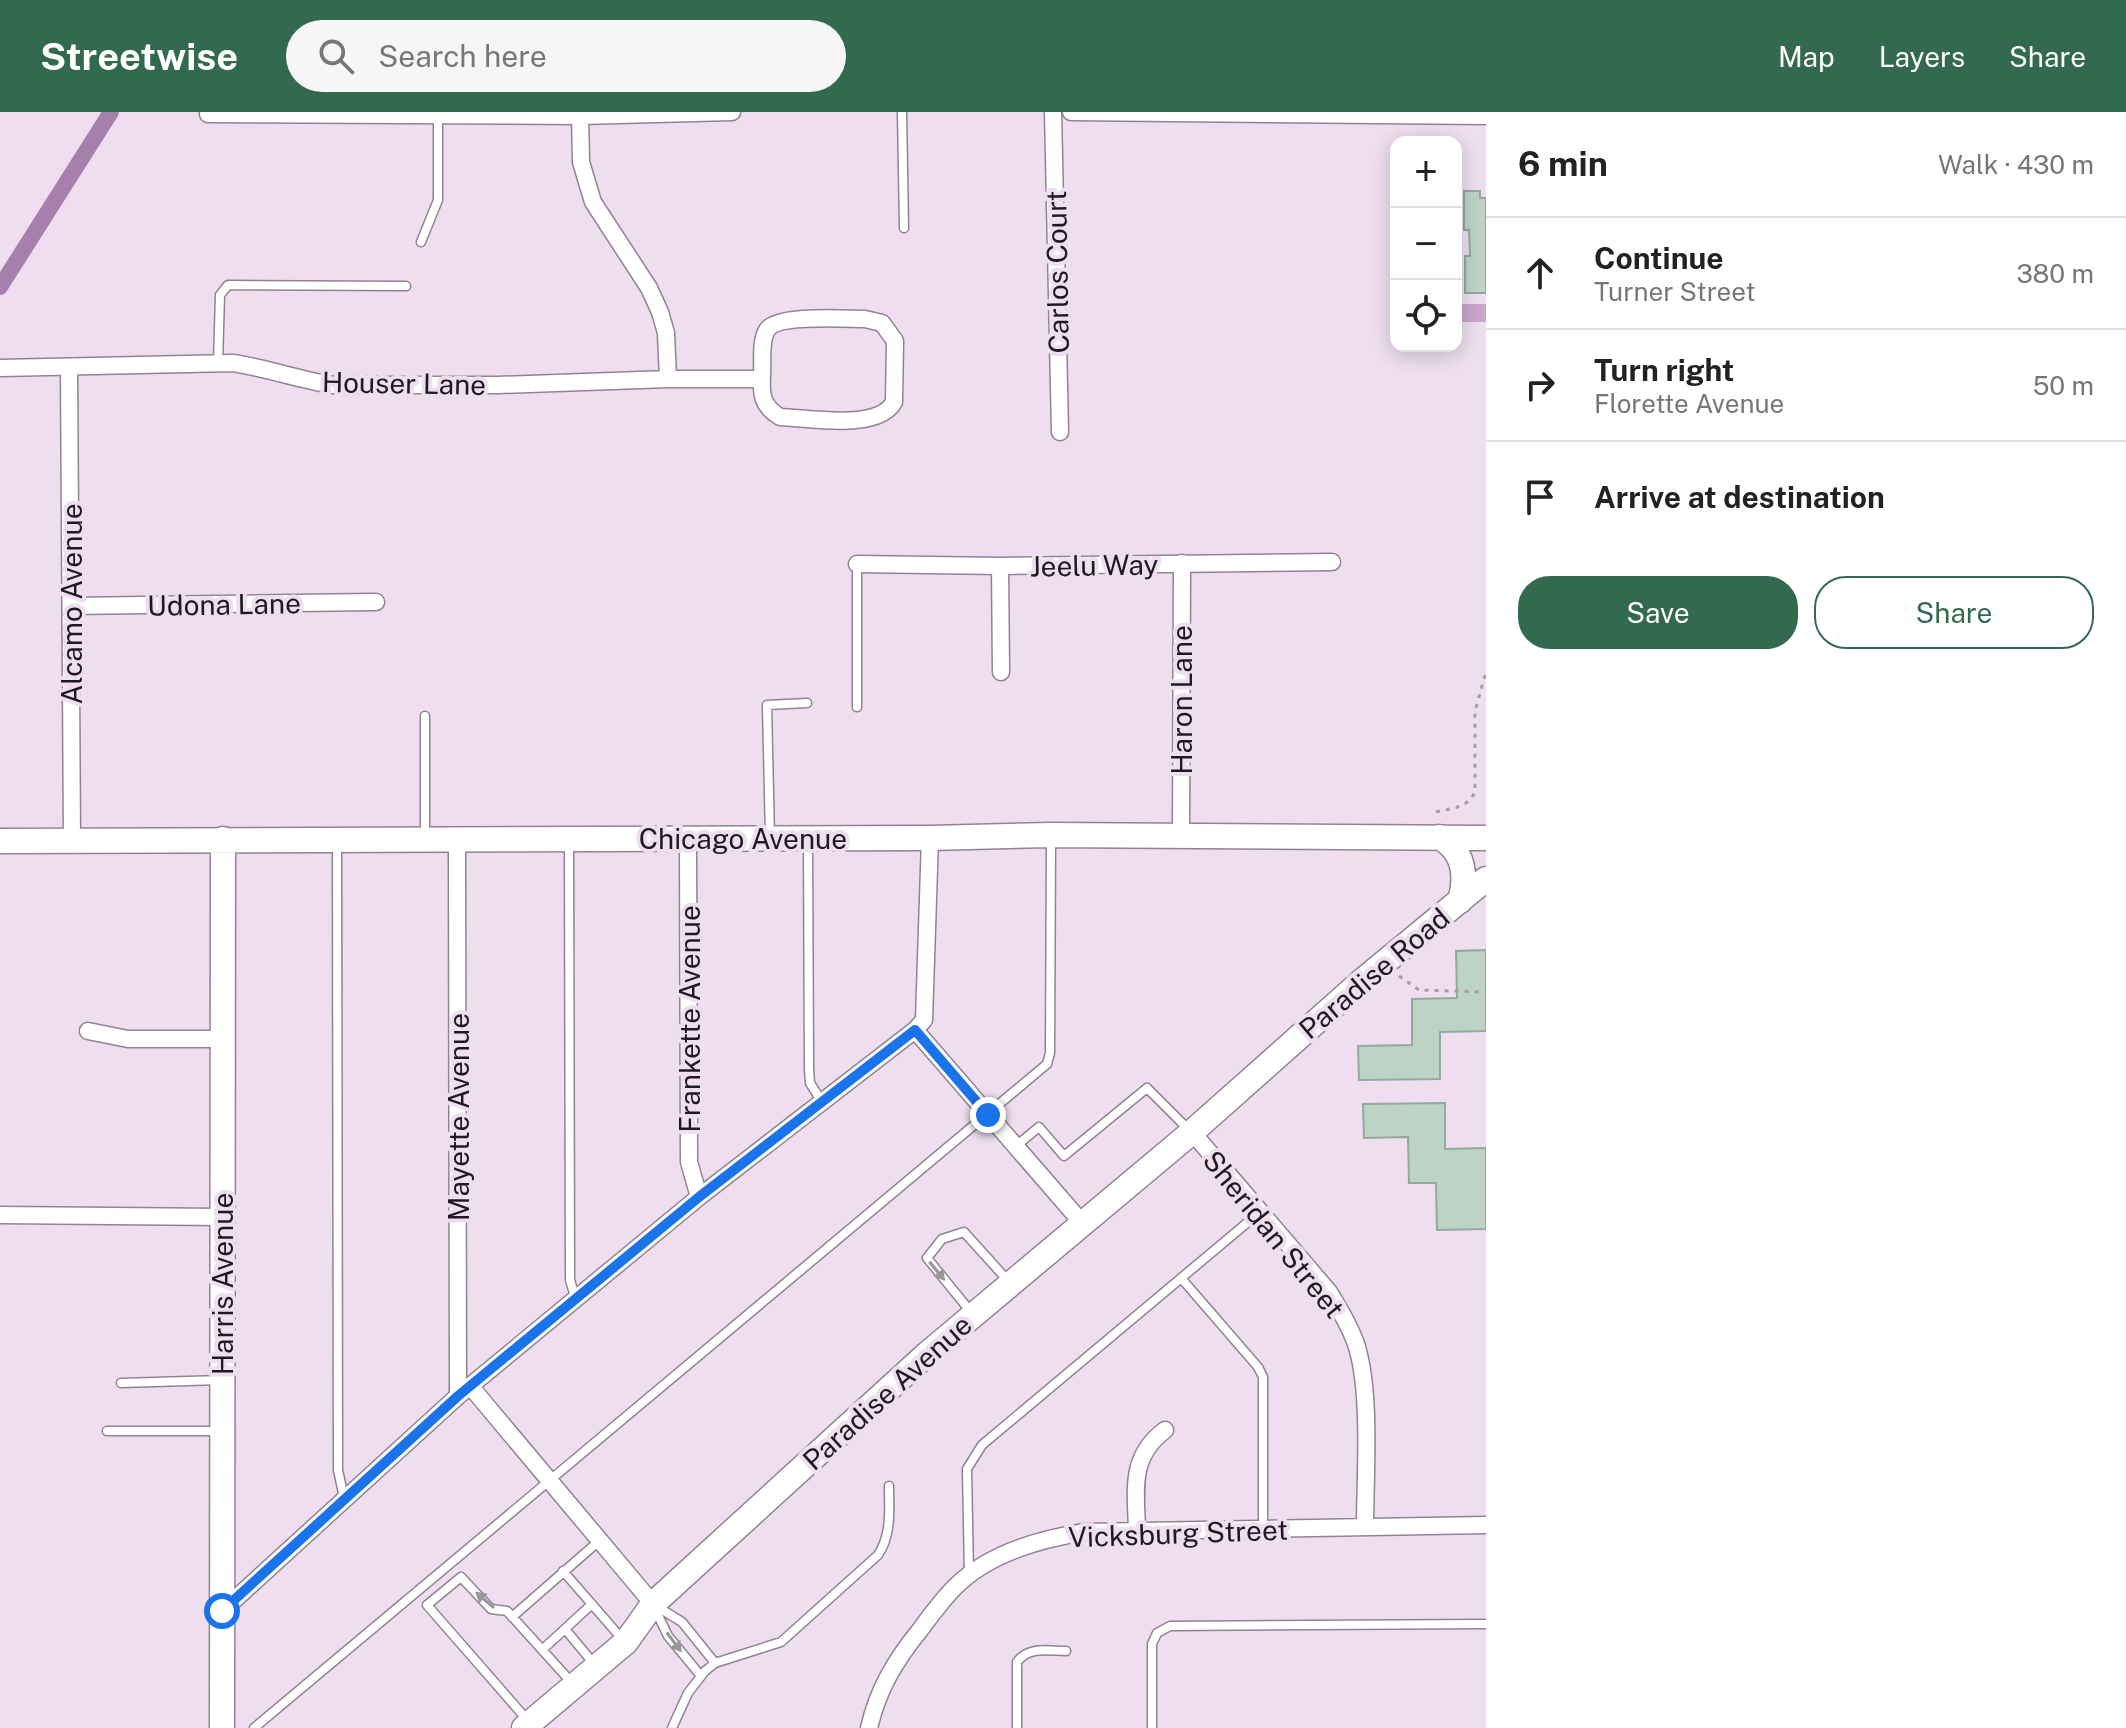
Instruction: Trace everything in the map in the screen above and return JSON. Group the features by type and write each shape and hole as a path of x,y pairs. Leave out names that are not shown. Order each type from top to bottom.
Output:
{"street":[{"path":"208,114 732,112"},
{"name":"Carlos Court","path":"1053,112 1060,432"},
{"path":"1071,112 1486,116"},
{"path":"580,114 581,162 593,202 649,288 660,312 666,333 668,379"},
{"path":"784,320 877,320 890,330 895,341 894,402 889,411 868,421 780,417 763,402 762,379 767,331 784,320"},
{"name":"Houser Lane","path":"0,368 218,363 260,367 309,382 333,385 762,379"},
{"name":"Alcamo Avenue","path":"69,368 72,840"},
{"name":"Jeelu Way","path":"857,564 1000,566 1332,562"},
{"name":"Haron Lane","path":"1181,836 1182,563"},
{"path":"1000,566 1001,672"},
{"name":"Udona Lane","path":"71,606 376,602"},
{"name":"Chicago Avenue","path":"0,841 1051,835 1486,838"},
{"path":"1439,837 1451,843 1460,857 1465,884 1460,901"},
{"name":"Mayette Avenue","path":"457,838 464,1392"},
{"path":"222,1611 464,1392 699,1197 915,1030 924,1020 926,1001 930,838"},
{"name":"Harris Avenue","path":"222,1728 223,839"},
{"name":"Frankette Avenue","path":"688,839 689,1162 699,1197"},
{"name":"Paradise Road","path":"1263,1068 1486,879"},
{"path":"915,1030 1083,1224"},
{"path":"88,1031 128,1039 223,1039"},
{"name":"Paradise Avenue","path":"527,1725 626,1642 653,1604 927,1354 1192,1132 1263,1068"},
{"name":"Sheridan Street","path":"1192,1132 1329,1292 1356,1343 1364,1394 1365,1527"},
{"path":"0,1215 223,1217"},
{"path":"464,1392 550,1481 653,1604"},
{"path":"1137,1531 1138,1464 1145,1450 1165,1430"},
{"name":"Vicksburg Street","path":"869,1728 882,1684 896,1660 943,1600 969,1576 1006,1554 1056,1536 1085,1532 1486,1525"}],"lane":[{"path":"902,112 904,228"},
{"path":"421,242 438,200 438,115"},
{"path":"218,363 220,295 228,285 406,286"},
{"path":"857,564 857,707"},
{"path":"770,838 767,705 807,703"},
{"path":"425,716 425,838"},
{"path":"254,1728 1047,1064 1050,1053 1051,835"},
{"path":"569,838 570,1280 577,1301"},
{"path":"808,838 809,1069 810,1083 822,1102"},
{"path":"337,839 338,1470 344,1498"},
{"path":"1016,1146 1039,1127 1064,1156 1147,1088 1192,1132"},
{"path":"969,1576 967,1469 974,1456 994,1435 1260,1212"},
{"path":"974,1315 927,1258 942,1239 964,1232 1011,1284"},
{"path":"1181,1278 1258,1367 1263,1377 1263,1529"},
{"path":"121,1383 222,1380"},
{"path":"107,1431 222,1431"},
{"path":"672,1728 688,1693 715,1663 781,1642 878,1555 885,1545 888,1530 889,1486"},
{"path":"512,1617 600,1540"},
{"path":"563,1571 626,1642"},
{"path":"527,1725 427,1605 461,1577 491,1609 507,1611 574,1685"},
{"path":"542,1650 592,1604"},
{"path":"653,1604 682,1622 715,1663"},
{"path":"653,1604 668,1636 701,1676"},
{"path":"1152,1728 1152,1644 1157,1633 1170,1626 1486,1624"},
{"path":"565,1629 596,1667"},
{"path":"1017,1728 1017,1662 1024,1653 1066,1651"}],"path":[{"path":"1436,812 1465,805 1475,791 1475,711 1486,672"},
{"path":"1383,964 1419,990 1486,992"}],"shaded area":[{"path":"1462,304 1486,304 1486,322 1462,322"}],"building":[{"path":"1464,191 1480,191 1480,198 1486,198 1486,293 1465,293 1465,256 1470,256 1469,230 1464,230"},
{"path":"1486,950 1486,1031 1440,1032 1440,1079 1359,1080 1358,1046 1412,1045 1412,999 1457,998 1456,951"},
{"path":"1445,1103 1445,1149 1486,1148 1486,1229 1437,1230 1436,1183 1409,1183 1408,1137 1364,1138 1363,1104"}],"waterway":[{"path":"0,287 111,112"}],"route":[{"path":"222,1611 458,1396 577,1301 699,1197 915,1030 988,1115"}]}
